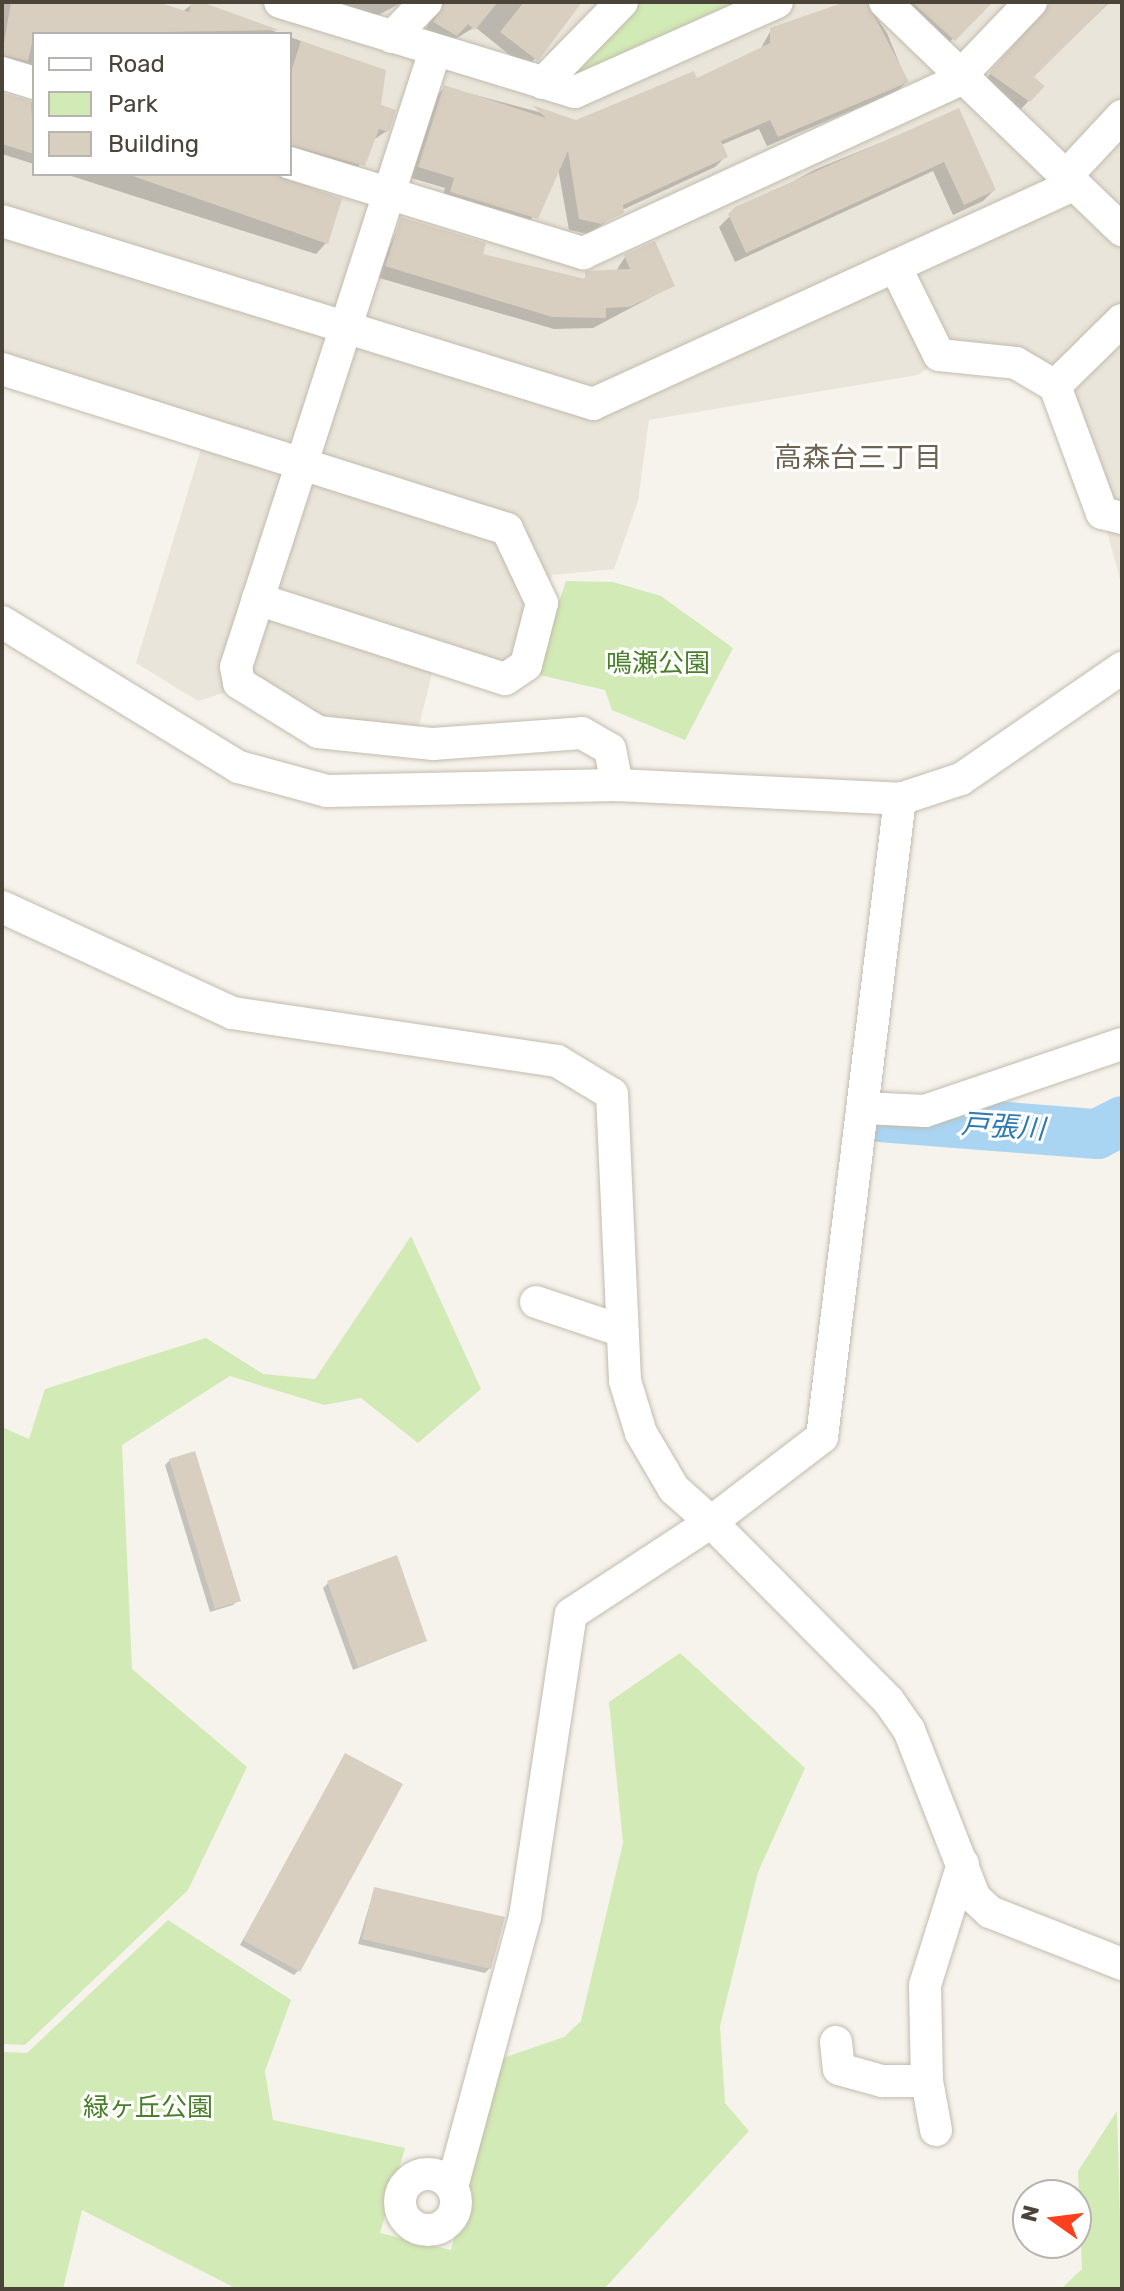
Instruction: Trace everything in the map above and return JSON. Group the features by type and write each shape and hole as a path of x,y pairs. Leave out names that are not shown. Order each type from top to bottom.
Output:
{"street":[{"path":"280,2 575,92 777,2"},
{"path":"392,37 426,2"},
{"path":"543,83 622,2"},
{"path":"885,2 1122,230"},
{"path":"292,164 583,253 963,76 1031,2"},
{"path":"435,51 236,667 239,683 281,713 318,732 433,744 582,733 610,749 617,785"},
{"path":"2,73 32,82"},
{"path":"2,221 593,404 895,266 1070,180 1122,116"},
{"path":"895,266 939,355 1016,363 1055,386 1102,513 1122,518"},
{"path":"1055,386 1122,320"},
{"path":"2,369 507,529 542,603 526,665 505,679 258,599"},
{"path":"2,622 239,767 303,787 617,785 900,799 961,779 1122,668"},
{"path":"452,2187 525,1917 571,1614 711,1522 822,1437 865,1108 900,799"},
{"path":"2,907 232,1013 557,1061 612,1094 625,1381 641,1433 674,1489 711,1522 888,1700 909,1730 975,1898 990,1912 1122,1964"},
{"path":"865,1108 925,1111 1122,1044"},
{"path":"536,1302 622,1331"},
{"path":"936,2130 927,2081 925,1985 963,1864"},
{"path":"836,2042 839,2069 882,2081 927,2081"}],"shaded area":[{"path":"2,2 1122,2 1122,587 1065,375 942,358 918,375 649,420 638,501 614,569 552,575 518,670 437,653 417,734 314,718 252,684 198,701 136,663 206,432 2,368"}],"green space":[{"path":"633,2 737,2 569,78"},
{"name":"鳴瀬公園","path":"566,581 613,582 661,596 733,648 685,740 612,710 605,690 535,674"},
{"path":"411,1236 481,1389 418,1443 361,1398 324,1405 230,1376 122,1445 132,1669 247,1767 188,1890 25,2045 2,2044 2,1427 29,1439 45,1389 206,1338 263,1374 315,1379"},
{"name":"緑ヶ丘公園","path":"680,1653 805,1768 758,1872 720,2026 725,2103 749,2131 604,2289 237,2289 82,2210 63,2289 2,2289 2,2052 27,2053 168,1920 291,2000 265,2071 273,2120 405,2148 380,2233 451,2250 500,2059 564,2037 581,2021 623,1843 609,1702"},
{"path":"1117,2111 1122,2289 1061,2289 1082,2269 1082,2259 1092,2259 1092,2179 1078,2179 1078,2171"}],"building":[{"path":"11,2 157,2 189,12 192,2 202,2 279,30 32,32 28,61 2,55"},
{"path":"444,2 498,2 475,30 468,24 457,36 433,22"},
{"path":"524,2 582,2 538,61 500,32"},
{"path":"845,2 867,2 909,82 778,137 770,120 721,141 728,157 623,205 624,213 601,224 579,219 568,151 538,219 450,192 454,178 418,167 444,85 546,118 532,105 576,120 694,71 697,78 770,43 770,28"},
{"path":"912,2 993,2 955,41"},
{"path":"1051,2 1109,2 1034,77 1045,86 1030,102 989,73"},
{"path":"301,41 386,70 381,105 396,110 389,132 379,129 365,166 292,146 292,69"},
{"path":"2,93 31,101 32,153 2,144"},
{"path":"959,108 996,190 964,205 944,162 746,253 728,214 735,207"},
{"path":"133,176 280,176 342,199 328,244"},
{"path":"401,217 486,243 483,254 585,279 585,271 630,269 624,255 655,241 675,286 629,307 606,308 606,318 552,317 385,266"},
{"path":"195,1451 241,1601 215,1609 169,1459"},
{"path":"397,1555 427,1641 358,1667 327,1581"},
{"path":"345,1753 403,1784 300,1972 243,1940"},
{"path":"374,1887 505,1917 491,1969 362,1939"}],"waterway":[{"name":"戸張川","path":"880,1117 1097,1134 1122,1121"}],"district":[{"name":"高森台三丁目","path":"858,458"}]}
